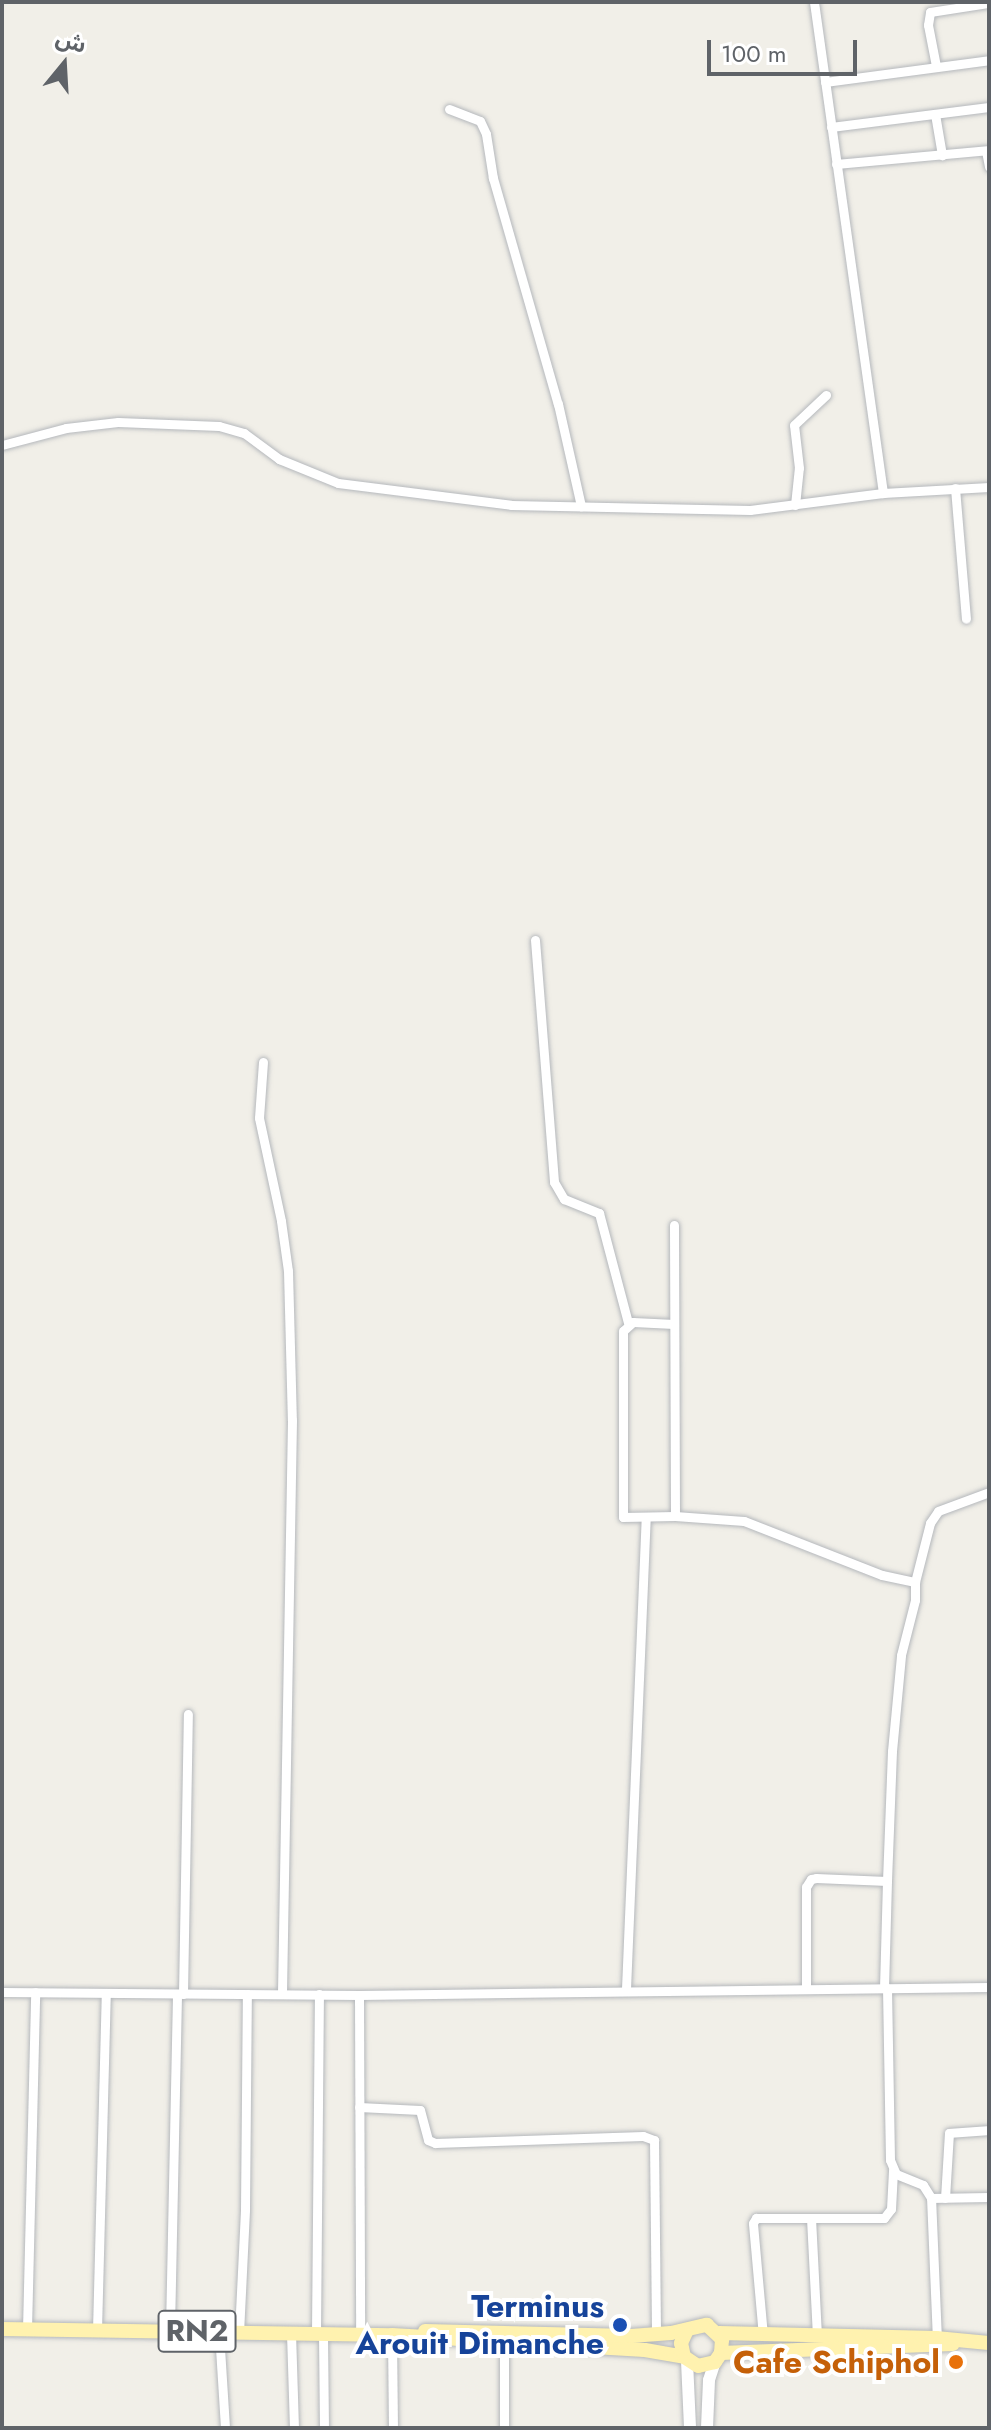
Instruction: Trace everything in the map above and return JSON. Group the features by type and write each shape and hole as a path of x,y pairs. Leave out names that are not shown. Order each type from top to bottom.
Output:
{"main road":[{"name":"RN2","path":"392,2335 440,2331 656,2335 687,2330 700,2324 719,2333 937,2343"},
{"name":"RN2","path":"2,2329 170,2329 392,2335 645,2350 704,2366 718,2358 937,2343 989,2343"},
{"path":"686,2359 681,2343 687,2330"},
{"path":"718,2358 719,2333"}],"street":[{"path":"814,2 883,493"},
{"path":"936,66 928,25 930,12 989,3"},
{"path":"825,82 989,60"},
{"path":"831,127 989,107"},
{"path":"449,109 480,121 486,134 493,178 558,404 581,506"},
{"path":"935,114 942,155"},
{"path":"836,164 988,150 989,167"},
{"path":"795,505 799,468 794,425 826,395"},
{"path":"2,445 66,428 118,422 219,426 244,433 279,459 338,483 449,500 581,506 750,510 883,493 989,487"},
{"path":"955,488 966,619"},
{"path":"535,940 554,1182 564,1199 599,1213 628,1323 623,1331 623,1517 675,1516 744,1521 882,1575 915,1582"},
{"path":"263,1062 259,1118 281,1221 288,1271 292,1420 282,1993"},
{"path":"674,1225 675,1516"},
{"path":"628,1323 674,1324"},
{"path":"763,2336 753,2223 758,2217 884,2218 891,2209 893,2170 886,1988 887,1881 892,1751 901,1655 930,1523 938,1511 989,1492"},
{"path":"626,1989 646,1518"},
{"path":"170,2329 188,1714"},
{"path":"806,1989 809,1881 887,1881"},
{"path":"2,1992 359,1995 626,1989 989,1987"},
{"path":"27,2329 35,1992"},
{"path":"97,2330 106,1994"},
{"path":"239,2333 245,2210 247,1994"},
{"path":"319,1994 320,2334 324,2428"},
{"path":"359,1995 360,2334"},
{"path":"359,2107 420,2110 425,2115 428,2140 435,2143 643,2136 654,2140 656,2335"},
{"path":"945,2198 949,2133 989,2130"},
{"path":"893,2170 923,2185 931,2198 937,2343"},
{"path":"931,2198 989,2197"},
{"path":"811,2218 817,2336"},
{"path":"219,2332 225,2428"},
{"path":"291,2333 294,2428"},
{"path":"392,2335 393,2428"},
{"path":"504,2343 504,2428"},
{"path":"707,2428 709,2380 718,2358"},
{"path":"686,2359 690,2428"}],"place":[{"name":"Terminus Arouit Dimanche","path":"620,2325"},
{"name":"Cafe Schiphol","path":"956,2362"}]}
